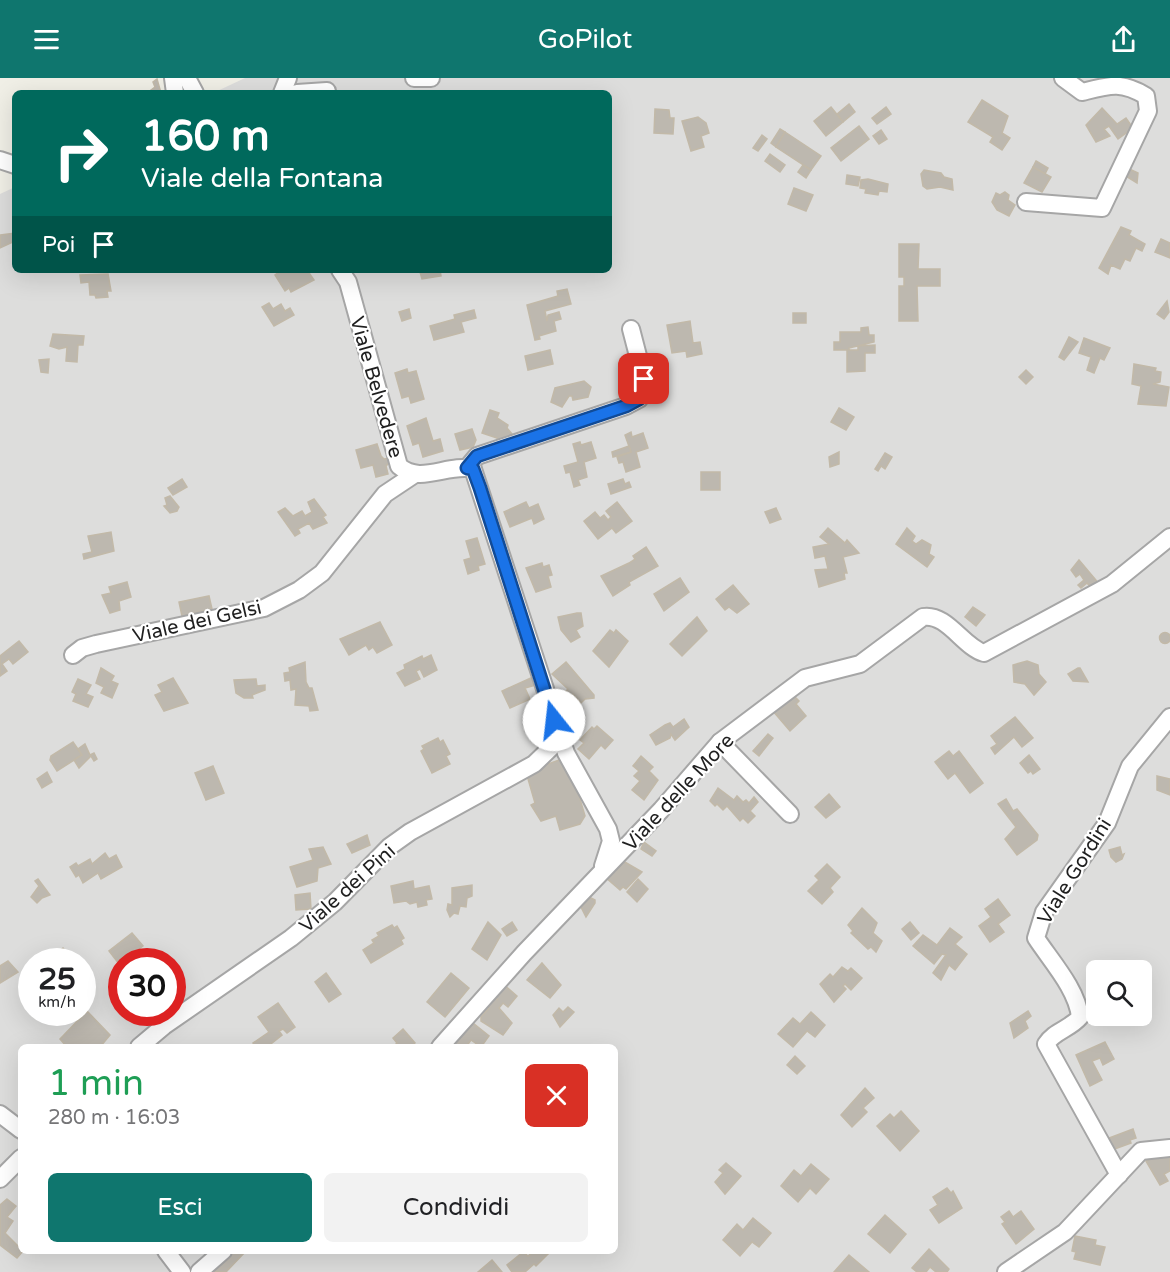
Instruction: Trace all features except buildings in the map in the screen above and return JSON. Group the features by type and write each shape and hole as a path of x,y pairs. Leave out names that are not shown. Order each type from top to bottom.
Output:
{"street":[{"path":"415,78 431,78"},
{"path":"1026,202 1102,208 1148,111 1146,96 1129,86 1105,86 1082,92 1063,78"},
{"name":"Viale Belvedere","path":"342,273 348,282 399,466 407,473 415,474 467,468"},
{"path":"467,468 477,456 626,406 639,399 644,379 631,329"},
{"path":"467,468 473,469 481,491 561,738 608,829 611,841 601,873"},
{"name":"Viale dei Gelsi","path":"74,655 82,648 96,644 264,608 299,590 322,573 385,494 415,474"},
{"name":"Viale delle More","path":"443,1044 720,742 805,678 860,664 923,617 938,619 976,651 984,653 1112,584 1170,537"},
{"name":"Viale Gordini","path":"1119,1175 1046,1044 1051,1035 1071,1027 1080,1017 1079,1007 1036,938 1044,912 1107,823 1130,766 1170,717"},
{"name":"Viale dei Pini","path":"143,1044 164,1026 291,938 335,902 389,847 410,832 534,764 561,738"},
{"path":"720,742 790,814"},
{"path":"0,1114 18,1128"},
{"path":"1006,1272 1065,1232 1141,1151 1170,1148"},
{"path":"0,1179 18,1161"},
{"path":"168,1254 182,1272"},
{"path":"199,1272 220,1254"}],"shaded area":[{"path":"245,78 1170,78 1170,1272 0,1272 0,194 12,188 12,273 612,273 612,90 219,90"}],"route":[{"path":"554,720 480,488 473,469 467,468 477,456 626,406 639,399 644,379"}]}
